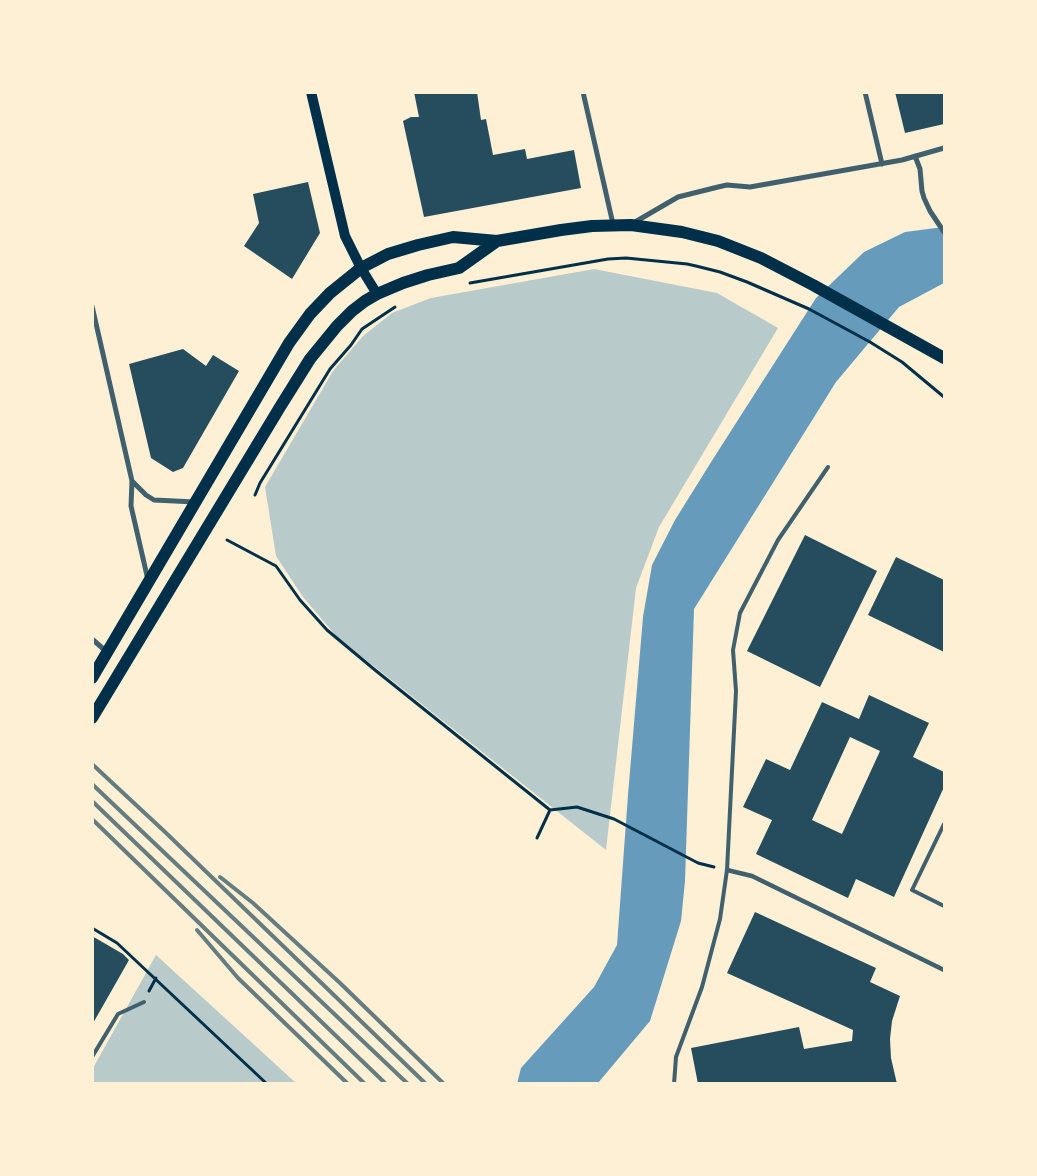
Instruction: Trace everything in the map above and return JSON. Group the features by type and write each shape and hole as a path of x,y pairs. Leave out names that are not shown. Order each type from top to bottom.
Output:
{"main road":[{"path":"310,92 345,236 377,294"},
{"path":"92,678 149,584 289,342 310,314 330,293 361,268 388,254 453,237 497,241 592,226 647,226 682,232 718,241 761,258 944,358"},
{"path":"92,718 310,359 337,326 352,311 377,294 428,275 459,268 497,241"}],"street":[{"path":"583,92 613,225"},
{"path":"865,92 882,164"},
{"path":"631,225 678,197 727,185 750,187 882,164 944,148"},
{"path":"914,156 920,170 924,198 944,232"},
{"path":"92,306 132,482 131,506 149,584"},
{"path":"132,482 154,500 196,502"},
{"path":"92,639 107,652"},
{"path":"727,870 752,876 944,970"}],"lane":[{"path":"674,1084 676,1057 702,987 720,919 727,870 736,691 733,650 740,614 778,540 828,467"},
{"path":"944,824 912,890 944,906"},
{"path":"92,1057 118,1014 144,1002"}],"path":[{"path":"462,284 608,259 626,258 687,264 720,272 760,287 809,309 870,342 902,362 944,397"},
{"path":"255,495 260,483 330,369 362,329 400,304"},
{"path":"227,540 276,566 300,600 327,630 550,810 577,807 614,819 698,863 727,870"},
{"path":"537,838 550,810"},
{"path":"92,928 117,942 267,1084"}],"shaded area":[{"path":"594,269 717,293 778,328 659,527 636,588 606,850 337,637 303,597 276,556 265,487 333,371 363,336 392,313 431,298"},
{"path":"156,955 296,1083 93,1084 93,1068"}],"water":[{"path":"944,227 944,283 899,307 836,382 694,609 685,881 681,921 650,1021 598,1083 517,1084 521,1068 594,987 617,945 643,617 652,565 675,520 816,298 864,252 905,232"}],"building":[{"path":"414,92 477,92 481,120 486,119 493,155 525,149 527,159 574,150 581,188 424,217 403,121 411,117 419,117"},
{"path":"895,92 944,92 944,124 905,133"},
{"path":"308,182 320,233 292,279 244,246 259,223 253,194"},
{"path":"183,349 206,366 213,355 239,371 183,468 173,472 151,458 129,364"},
{"path":"805,535 877,571 820,687 747,651"},
{"path":"896,557 944,580 944,652 868,615"},
{"path":"869,695 929,723 913,757 944,772 944,787 894,897 856,879 848,898 756,854 772,820 743,807 766,759 790,770 822,702 859,719","holes":["850,737 880,751 842,834 812,820"]},
{"path":"755,912 876,968 870,982 900,996 892,1021 890,1039 891,1058 897,1084 698,1084 691,1048 799,1027 804,1049 852,1041 853,1030 727,973"},
{"path":"92,936 123,954 129,960 92,1025"}],"railway":[{"path":"92,764 426,1084"},
{"path":"92,784 408,1084"},
{"path":"92,801 386,1084"},
{"path":"92,819 365,1084"},
{"path":"220,877 253,903 340,983 444,1084"},
{"path":"197,930 238,978 348,1084"}]}
